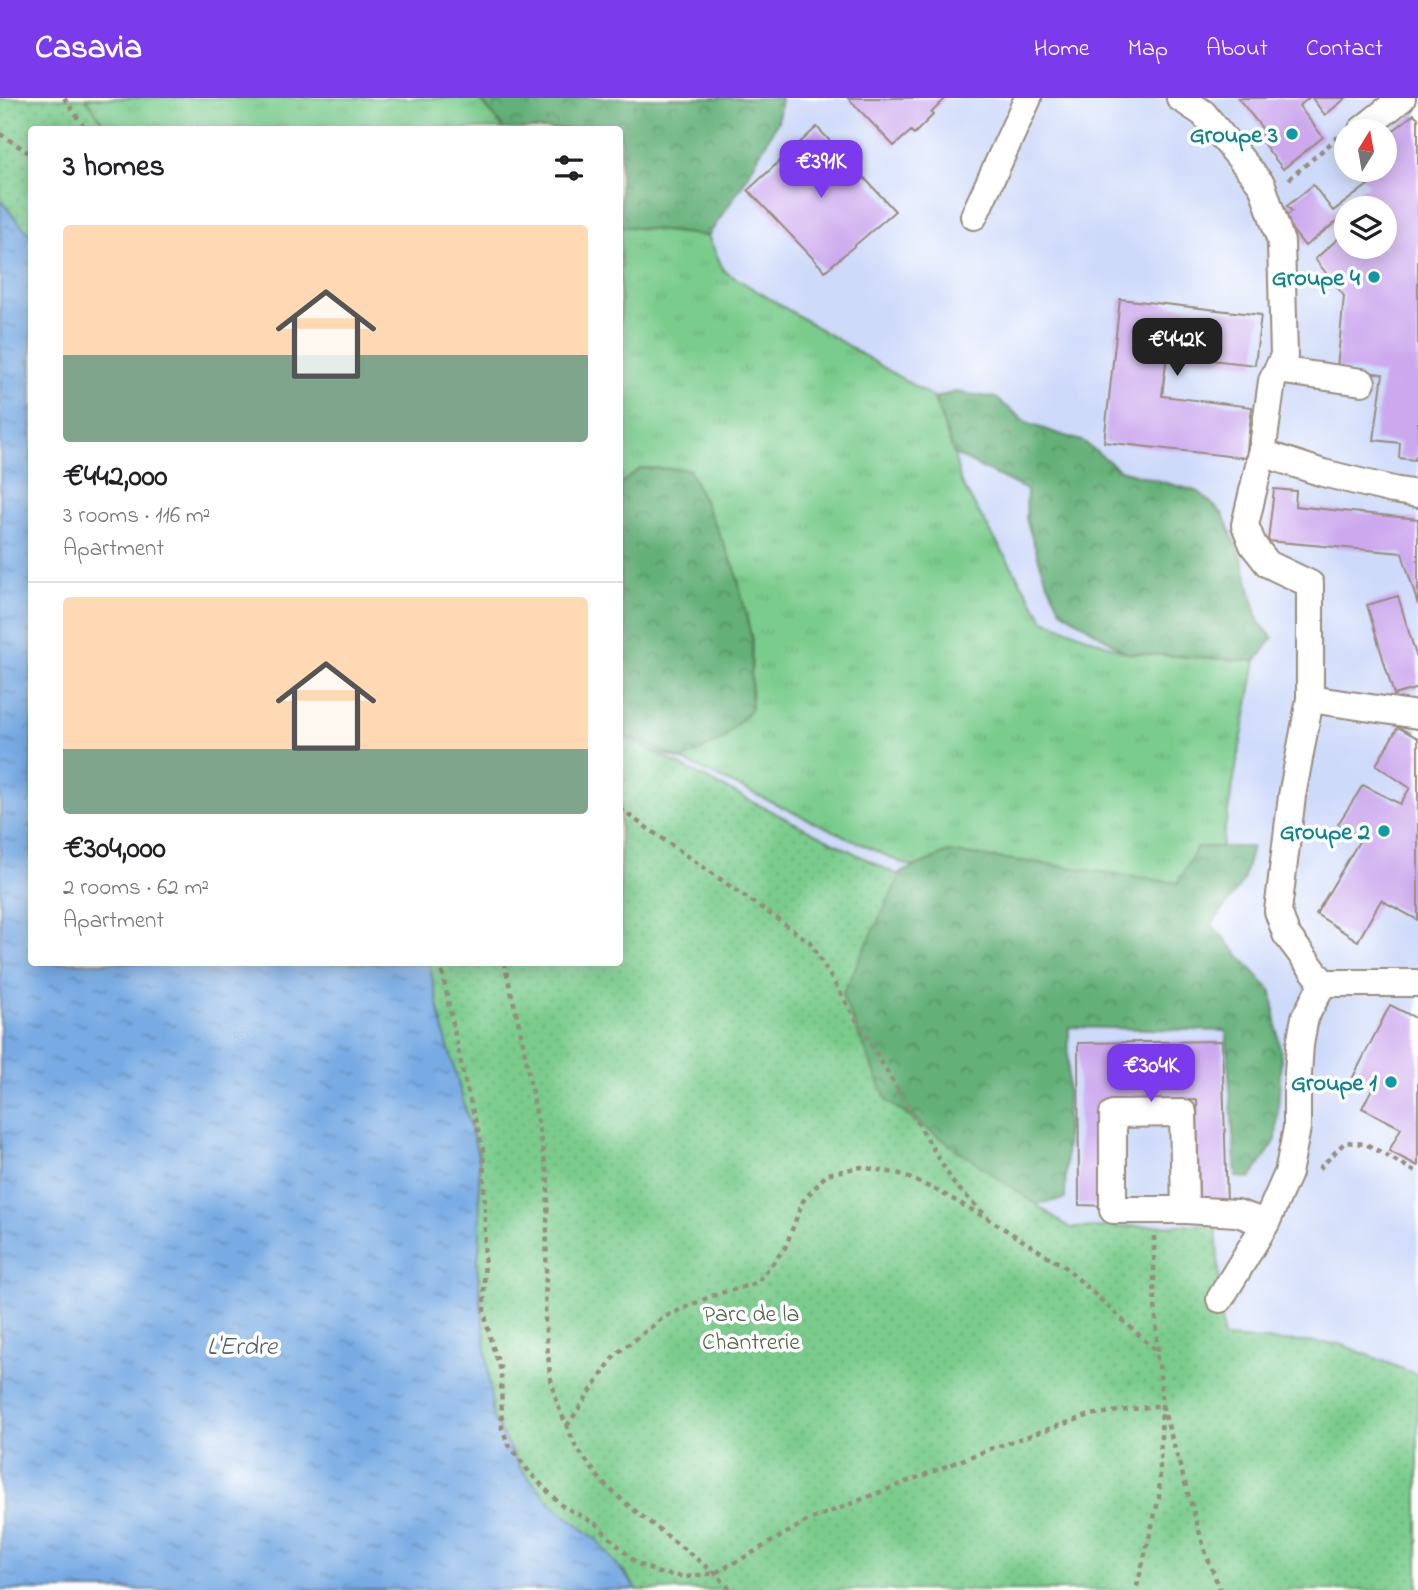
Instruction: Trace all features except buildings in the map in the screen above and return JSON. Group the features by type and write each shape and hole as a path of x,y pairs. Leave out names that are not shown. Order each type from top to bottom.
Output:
{"lane":[{"path":"974,216 1028,98"},
{"path":"1180,98 1203,113 1262,185 1281,242 1284,356 1272,381 1262,453 1245,525 1253,545 1268,564 1310,584 1310,699 1292,796 1279,911 1286,934 1323,983"},
{"path":"1376,119 1402,98"},
{"path":"1278,370 1362,382"},
{"path":"1262,453 1323,473 1418,494"},
{"path":"1310,699 1418,715"},
{"path":"1323,983 1416,983"},
{"path":"1220,1299 1266,1223 1288,1173 1297,1128 1300,1045 1305,1017 1323,983"},
{"path":"1185,1210 1183,1113 1113,1114 1113,1210 1237,1213 1266,1223"}],"path":[{"path":"64,98 83,126"},
{"path":"0,134 28,152"},
{"path":"1266,196 1334,141"},
{"path":"623,811 810,942 954,1184 990,1220"},
{"path":"441,966 464,1077 483,1149 484,1311 501,1370 502,1429 509,1445 529,1472 561,1505 596,1524 636,1563 659,1573 686,1577 715,1573 807,1521 990,1449 1090,1415 1162,1405"},
{"path":"505,966 521,1032 548,1178 545,1321 551,1376 558,1406 576,1447 602,1482 715,1573 731,1590"},
{"path":"1315,1178 1320,1167 1345,1142 1366,1144 1418,1172"},
{"path":"567,1426 615,1355 664,1317 714,1295 757,1283 785,1248 803,1201 828,1174 861,1167 900,1174 936,1190 1065,1267 1153,1348 1159,1363"},
{"path":"1136,1590 1158,1498 1162,1405 1154,1285 1154,1210"},
{"path":"1162,1405 1205,1551 1220,1590"}],"shaded area":[{"path":"82,98 1418,98 1418,1375 1340,1344 1223,1338 1216,1224 1070,1228 887,1101 899,876 623,737 623,126 100,126"}],"green space":[{"path":"0,98 86,98 105,126 28,126 28,233 0,200"},
{"path":"82,98 479,98 502,126 101,126"},
{"path":"479,98 781,98 778,121 743,184 708,236 623,226 623,126 502,126"},
{"path":"623,226 708,236 724,271 934,398 954,454 961,483 1044,620 1127,653 1256,661 1211,902 906,865 682,760 651,751 623,737"},
{"path":"955,392 996,398 1029,424 1084,442 1120,470 1199,492 1223,514 1242,559 1259,622 1273,638 1256,661 1127,653 1061,610 1044,575 1026,519 1027,490 954,454 934,398"},
{"path":"641,468 689,469 735,568 752,639 751,709 722,740 682,760 623,734 623,482"},
{"name":"Parc de la Chantrerie","path":"623,737 900,876 842,995 887,1101 1070,1228 1216,1224 1223,1338 1340,1344 1418,1375 1418,1590 637,1590 626,1574 553,1505 520,1468 493,1418 477,1264 480,1243 444,1032 430,966 623,966"},
{"path":"706,800 879,882 948,852 1178,883 1197,847 1252,847 1243,881 1212,925 1272,992 1281,1058 1276,1140 1251,1178 1236,1177 1226,1031 1069,1027 1065,1199 1007,1209 903,1143"}],"water":[{"name":"L'Erdre","path":"0,200 28,232 28,966 430,966 444,1032 479,1158 480,1243 477,1264 493,1418 520,1468 553,1505 597,1540 637,1590 0,1590"}],"place":[{"name":"Groupe 3","path":"1292,134"},
{"name":"Groupe 4","path":"1374,277"},
{"name":"Groupe 2","path":"1384,831"},
{"name":"Groupe 1","path":"1391,1082"}]}
